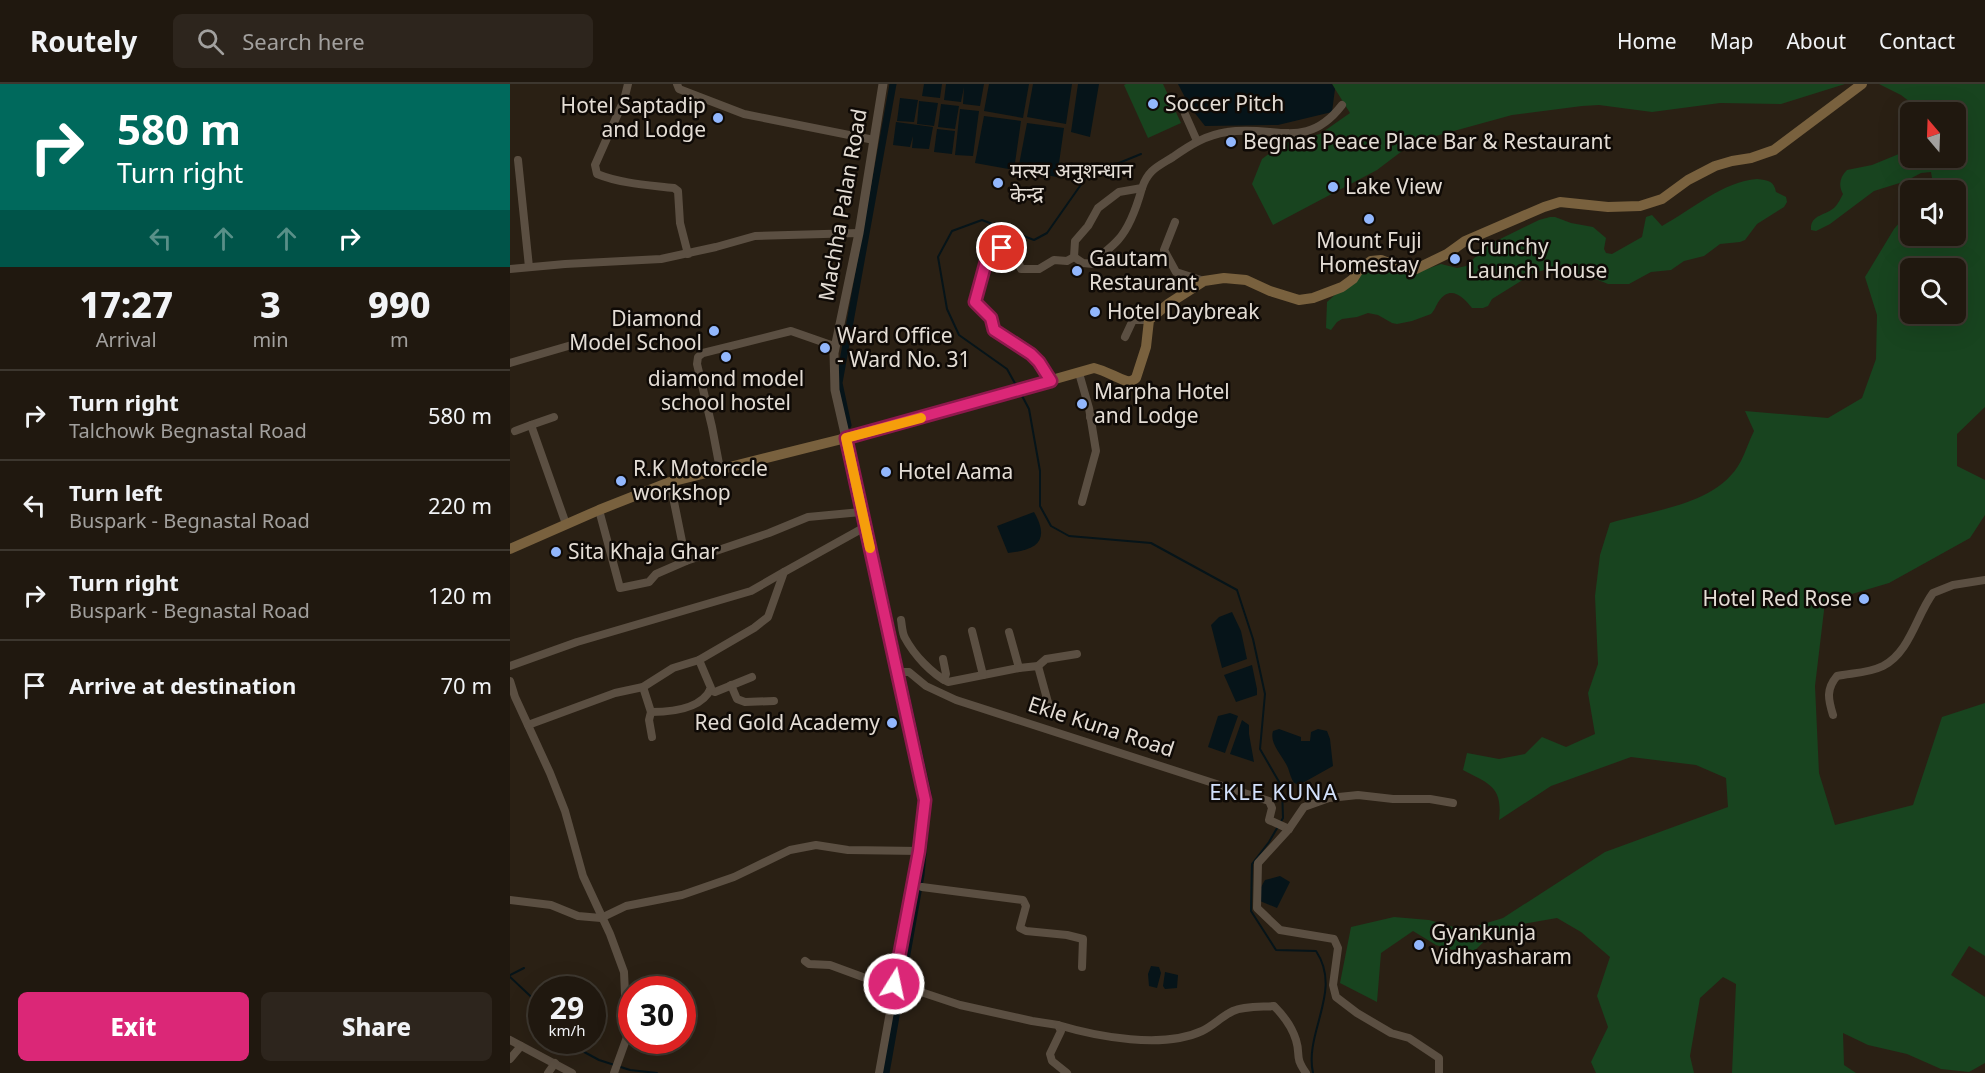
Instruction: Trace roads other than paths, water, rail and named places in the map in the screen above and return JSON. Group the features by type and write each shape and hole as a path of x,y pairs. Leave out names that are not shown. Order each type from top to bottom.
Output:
{"main road":[{"path":"510,549 670,482 846,438 1094,368 1107,371 1128,381 1133,380 1136,378 1146,347 1149,320 1168,304 1204,281 1224,278 1246,280 1270,291 1299,300 1313,298 1342,286 1371,261 1381,260 1399,267 1416,269 1447,254 1465,241 1560,202 1608,207 1640,206 1662,199 1688,180 1715,166 1774,150 1862,84"}],"street":[{"path":"628,84 624,100 595,165 595,170 597,174 604,177 637,184 675,188 678,191 680,223 688,254"},
{"path":"677,84 679,89 744,114 874,140"},
{"name":"Machha Palan Road","path":"846,438 835,390 834,346 859,233 883,84"},
{"path":"1074,257 1083,263 1093,264 1101,253 1118,240 1136,211 1146,176 1197,141 1226,132 1242,130 1285,134 1306,131 1325,123 1342,105"},
{"path":"1185,114 1197,141"},
{"path":"518,160 529,267"},
{"path":"1074,257 1075,241 1088,226 1098,208 1119,192 1142,188"},
{"path":"1175,222 1164,250 1176,272 1204,281"},
{"path":"510,269 661,259 755,236 859,233"},
{"path":"1046,383 1039,362 1031,354 994,330 991,318 975,302 990,247 1014,250 1021,269 1039,269 1054,260 1067,261 1074,257"},
{"path":"1125,337 1133,320 1149,320"},
{"path":"720,470 697,364 698,357 703,353 791,331 834,346"},
{"path":"510,363 582,342"},
{"path":"1079,373 1089,408 1096,451 1083,502"},
{"path":"1089,417 1119,415"},
{"path":"515,431 554,417"},
{"path":"531,425 566,524"},
{"path":"846,438 925,800 919,851 879,1073"},
{"path":"670,482 686,561"},
{"path":"599,510 620,588 649,582 656,574 686,561 769,533 808,517 861,512"},
{"path":"510,666 586,639 751,591 866,527"},
{"path":"528,725 615,693 643,687 673,668 699,660 754,628 768,616 784,572"},
{"path":"1833,715 1828,693 1830,684 1837,676 1870,671 1893,659 1904,646 1933,593 1953,585 1985,580"},
{"path":"901,620 904,637 928,666 944,680 954,682 1038,666 1046,659 1077,654"},
{"path":"972,631 983,675"},
{"path":"1009,632 1020,668"},
{"path":"943,659 946,674 944,680"},
{"path":"699,660 710,690"},
{"path":"898,672 911,674 928,666"},
{"path":"1038,666 1049,706"},
{"name":"Ekle Kuna Road","path":"911,674 926,686 956,699 1269,801 1272,808 1269,820 1288,829"},
{"path":"710,690 715,692 752,677"},
{"path":"510,681 513,698 528,725 565,811 583,876 610,934 624,972 627,1037 614,1072"},
{"path":"731,685 737,699 745,702 774,701"},
{"path":"643,687 651,712 649,720 652,737"},
{"path":"651,712 677,710 700,702 710,690"},
{"path":"1439,1073 1439,1058 1429,1050 1409,1038 1391,1033 1357,1013 1336,997 1333,985 1338,948 1334,939 1280,930 1257,908 1258,863 1304,807 1329,798 1358,795 1393,799 1430,799 1453,803"},
{"path":"510,900 551,905 578,916 601,918 626,906 682,895 734,877 790,850 816,844 848,850 919,851"},
{"path":"922,887 1023,900 1026,906 1020,928 1026,931 1067,934 1083,939 1082,967"},
{"path":"805,961 809,964 830,966 879,982 908,987 960,1005 1032,1022 1141,1040 1176,1038 1202,1031 1235,1010 1274,1006 1284,1016 1296,1041 1298,1062 1305,1073"},
{"path":"1058,1025 1061,1030 1050,1054 1052,1061 1068,1073"},
{"path":"510,1040 572,1073"},
{"path":"510,1059 521,1046"},
{"path":"548,1073 555,1063"}],"waterway":[{"path":"848,425 839,383 893,84"},
{"path":"1017,387 1007,369 959,335 947,309 938,257 952,231 982,220 1034,240 1047,233 1087,176 1141,154"},
{"path":"1020,392 1029,409 1040,471 1040,506 1051,526 1069,536 1151,543 1237,590 1253,639 1265,694 1260,749 1282,787 1283,818 1269,842 1252,864 1251,911 1276,950 1316,951 1323,966 1326,981 1325,996 1313,1042 1313,1073"},
{"path":"858,477 928,794 927,803"},
{"path":"886,1073 921,875 925,832"},
{"path":"510,975 524,968"},
{"path":"510,977 528,994"},
{"path":"588,1054 630,1070 657,1073"}],"place":[{"name":"Soccer Pitch","path":"1153,104"},
{"name":"Hotel Saptadip and Lodge","path":"718,118"},
{"name":"Begnas Peace Place Bar & Restaurant","path":"1231,142"},
{"name":"मत्स्य अनुशन्धान केन्द्र","path":"998,183"},
{"name":"Lake View","path":"1333,187"},
{"name":"Mount Fuji Homestay","path":"1369,219"},
{"name":"Crunchy Launch House","path":"1455,259"},
{"name":"Gautam Restaurant","path":"1077,271"},
{"name":"Hotel Daybreak","path":"1095,312"},
{"name":"Diamond Model School","path":"714,331"},
{"name":"Ward Office - Ward No. 31","path":"825,348"},
{"name":"diamond model school hostel","path":"726,357"},
{"name":"Marpha Hotel and Lodge","path":"1082,404"},
{"name":"Hotel Aama","path":"886,472"},
{"name":"R.K Motorccle workshop","path":"621,481"},
{"name":"Sita Khaja Ghar","path":"556,552"},
{"name":"Hotel Red Rose","path":"1864,599"},
{"name":"Red Gold Academy","path":"892,723"},
{"name":"Gyankunja Vidhyasharam","path":"1419,945"}],"district":[{"name":"EKLE KUNA","path":"1274,792"}]}
